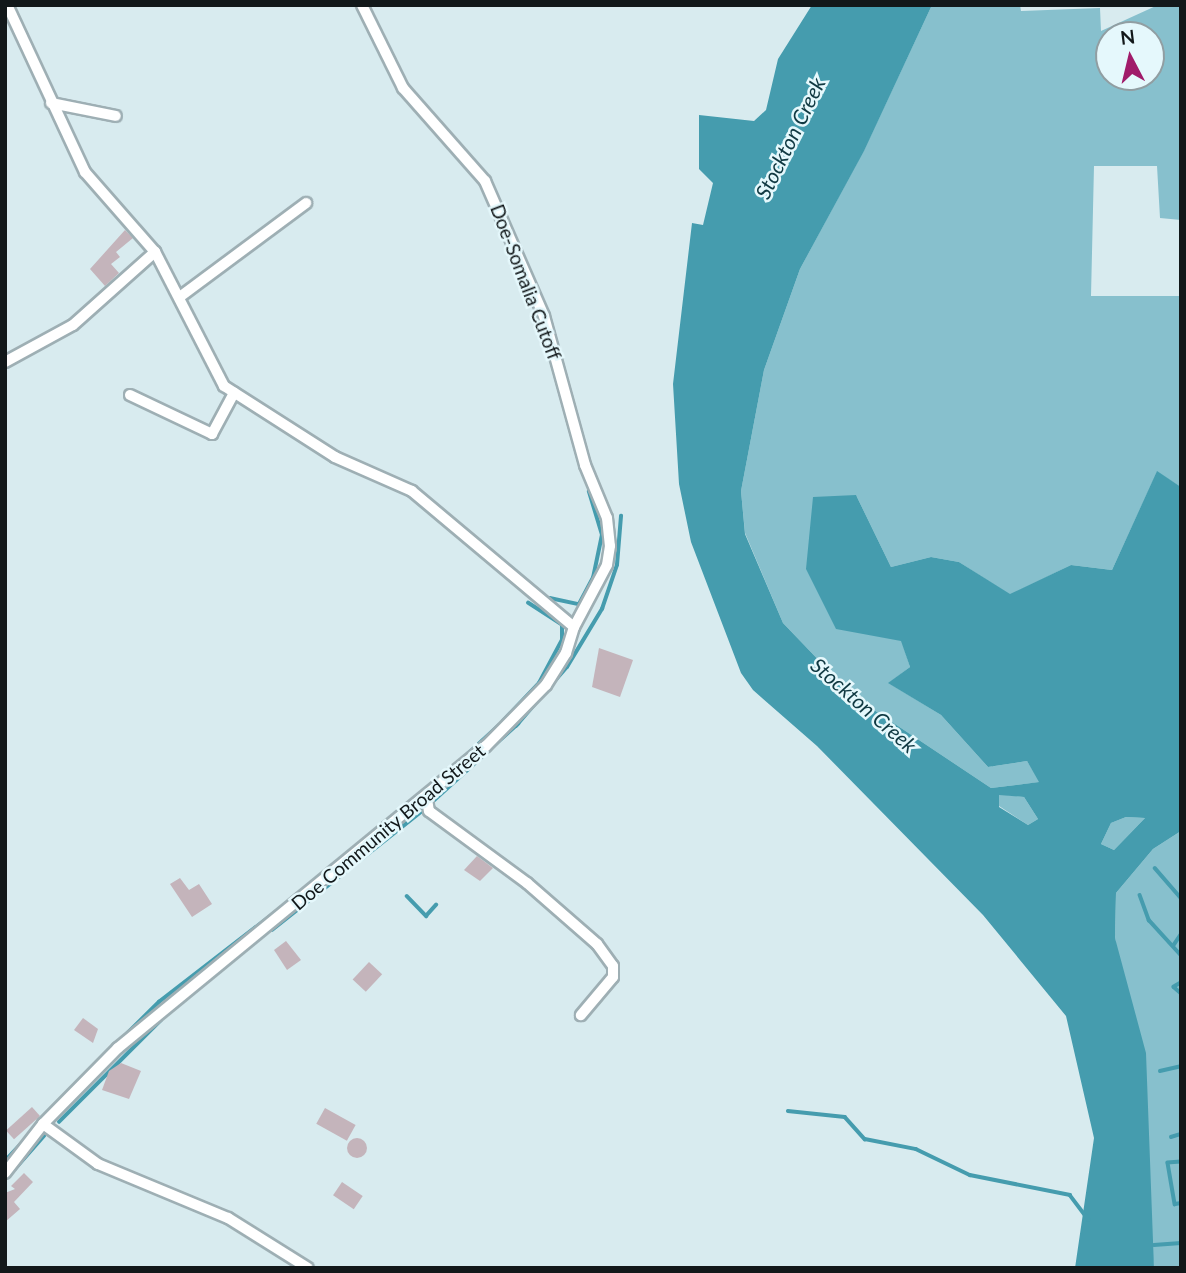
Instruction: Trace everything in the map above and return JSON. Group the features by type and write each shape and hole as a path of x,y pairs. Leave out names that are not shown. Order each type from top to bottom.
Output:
{"street":[{"path":"7,5 51,103 86,172 155,252 181,296 211,368 234,393 335,457 412,491 574,627"},
{"name":"Doe-Somalia Cutoff","path":"362,5 403,88 485,181 544,316 581,454 607,518 610,546 607,565 574,627"},
{"path":"51,103 116,116"},
{"path":"181,296 306,204"},
{"path":"5,362 88,313 155,252"},
{"path":"130,395 212,434 234,393"},
{"name":"Doe Community Broad Street","path":"5,1173 43,1124 187,988 426,799 546,685 566,653 574,627"},
{"path":"426,799 435,816 527,883 597,944 613,965 608,984 581,1015"},
{"path":"43,1124 98,1164 228,1218 308,1268"}],"shaded area":[{"path":"932,5 1020,5 1021,11 1100,8 1101,21 1095,21 1095,91 1165,91 1165,21 1123,21 1158,5 1181,5 1181,220 1160,218 1157,166 1094,166 1091,296 1181,296 1181,487 1157,472 1112,570 1071,565 1010,595 959,562 931,557 891,567 856,495 910,667 889,683 941,715 988,767 1027,761 1040,782 991,788 853,696 783,623 745,533 741,491 764,370 800,269 864,150"},
{"path":"999,794 1024,797 1038,819 1028,825 999,806"},
{"path":"1126,817 1145,818 1114,850 1101,844 1111,823"},
{"path":"1181,831 1181,1268 1154,1268 1115,938 1116,893 1153,849"}],"water":[{"name":"Stockton Creek","path":"812,5 932,5 864,151 800,269 764,370 741,491 745,534 783,623 853,696 991,788 1039,782 1027,761 988,767 941,715 888,683 910,667 901,641 836,629 806,569 813,497 856,495 891,567 931,557 959,562 1010,594 1071,565 1112,570 1157,471 1181,487 1181,831 1153,849 1116,893 1115,938 1146,1053 1154,1268 1075,1268 1094,1138 1066,1016 983,915 817,746 753,690 741,673 691,542 679,484 673,384 692,223 703,225 713,183 699,169 699,115 754,121 766,110 778,59","holes":["999,795 1024,797 1038,819 1028,825 999,807","1126,817 1145,818 1114,850 1101,844 1111,823"]}],"building":[{"path":"125,230 133,238 116,252 120,257 111,264 119,273 105,286 90,269"},
{"path":"599,648 633,660 620,697 592,687"},
{"path":"477,856 493,868 480,881 464,870"},
{"path":"180,878 189,890 199,884 212,904 192,917 170,884"},
{"path":"286,941 301,960 287,970 274,950"},
{"path":"369,962 382,974 366,992 353,980"},
{"path":"83,1018 98,1029 93,1043 74,1030"},
{"path":"121,1063 141,1071 129,1099 102,1090 109,1071"},
{"path":"32,1107 40,1116 14,1139 6,1130"},
{"path":"325,1108 356,1125 347,1141 316,1124"},
{"path":"353,1138 361,1138 367,1148 361,1158 353,1158 347,1152 347,1144"},
{"path":"24,1173 33,1182 14,1202 20,1209 5,1222 5,1193 15,1189 11,1186"},
{"path":"342,1182 363,1196 354,1209 333,1195"}],"waterway":[{"path":"550,598 579,604 593,578 602,535 589,492"},
{"path":"516,726 567,667 602,609 617,565 621,516"},
{"path":"503,721 539,683 562,640 562,625 528,603"},
{"path":"489,750 518,724"},
{"path":"460,761 498,726"},
{"path":"430,804 484,755"},
{"path":"272,930 426,808"},
{"path":"1155,868 1181,898"},
{"path":"1140,895 1149,920 1181,955"},
{"path":"407,896 426,916 436,905"},
{"path":"73,1087 159,1002 287,903"},
{"path":"1173,946 1181,934"},
{"path":"1181,983 1174,987 1181,993"},
{"path":"59,1122 161,1020"},
{"path":"1160,1071 1181,1066"},
{"path":"788,1111 845,1117 865,1139 916,1149 970,1175 1070,1195 1089,1220"},
{"path":"1171,1137 1181,1134"},
{"path":"15,1169 44,1136"},
{"path":"5,1161 23,1142"},
{"path":"1181,1162 1168,1163 1175,1204 1181,1203"},
{"path":"1154,1245 1181,1243"}]}
